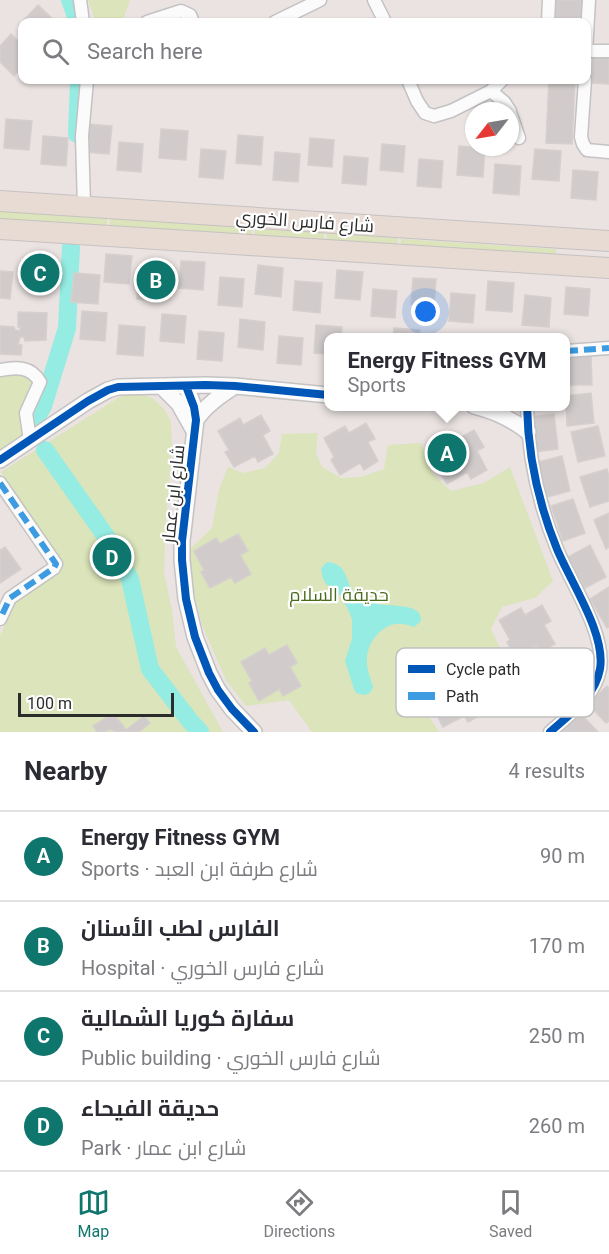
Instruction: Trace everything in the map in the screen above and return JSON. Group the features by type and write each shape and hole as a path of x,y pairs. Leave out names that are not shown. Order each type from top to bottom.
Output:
{"main road":[{"name":"شارع فارس الخوري","path":"0,201 609,241"},
{"name":"شارع فارس الخوري","path":"0,229 609,268"}],"street":[{"path":"80,0 82,18"},
{"path":"283,18 320,0"},
{"path":"374,0 383,18"},
{"path":"548,18 549,0"},
{"path":"588,18 589,0"},
{"path":"160,18 182,11 191,18"},
{"path":"591,51 609,51"},
{"path":"84,206 82,136 87,84"},
{"path":"410,84 424,112 434,117 491,91 498,84"},
{"path":"585,84 581,137 583,144 587,150 609,152"},
{"path":"491,91 504,102"},
{"path":"570,351 609,348"},
{"path":"0,370 22,368 29,370 40,382 26,413 30,440"},
{"name":"شارع ابن عمار","path":"161,386 179,404 195,426"},
{"name":"شارع ابن عمار","path":"186,386 194,407 195,426 182,540 183,579 188,608 202,655 218,690 254,732"},
{"path":"0,460 88,401 118,387 235,386 324,395"},
{"path":"195,426 203,410 235,386"},
{"path":"491,411 508,418 528,432"},
{"path":"527,411 528,432 540,501 557,550 596,632 601,650 600,668 594,686"},
{"path":"0,483 56,564 54,568 10,598 0,619"},
{"path":"550,732 567,717"}],"green space":[{"path":"88,0 130,0 124,18 95,18"},
{"path":"0,211 107,218 107,228 0,221"},
{"path":"110,218 252,228 251,238 109,228"},
{"path":"255,229 324,233 324,244 254,239"},
{"path":"327,233 398,238 397,248 326,244"},
{"path":"401,239 556,249 556,260 401,249"},
{"path":"18,372 35,380 27,432 0,450 0,374"},
{"path":"138,392 154,399 165,410 171,422 172,448 164,572 172,610 176,647 223,732 208,732 191,714 162,673 151,681 190,732 0,732 0,635 19,598 64,565 1,472 121,396"},
{"name":"حديقة السلام","path":"318,433 316,453 322,467 341,478 361,477 384,469 388,445 421,443 433,474 451,491 484,483 510,467 553,581 535,598 502,607 491,629 500,648 396,648 396,717 429,717 439,732 312,732 289,700 246,706 226,680 202,625 192,587 188,551 212,528 219,490 228,467 243,473 265,468 279,453 282,434"}],"water":[{"path":"327,562 343,570 353,590 360,597 380,604 410,608 416,610 420,615 421,621 414,627 395,624 379,632 375,637 369,648 367,659 373,687 370,693 365,695 356,693 345,661 352,639 352,619 337,591 326,584 323,579 321,569"}],"building":[{"path":"556,0 583,0 581,18 555,18"},
{"path":"38,5 52,18 26,18"},
{"path":"11,34 18,41 18,72 14,76 0,62 0,46"},
{"path":"593,53 609,55 609,84 591,83"},
{"path":"549,84 575,84 572,144 546,143"},
{"path":"6,119 32,121 29,150 4,148"},
{"path":"86,124 112,126 109,154 84,152"},
{"path":"161,129 188,131 186,160 159,158"},
{"path":"238,135 263,137 261,165 236,163"},
{"path":"43,136 68,138 66,166 41,164"},
{"path":"310,138 334,140 332,167 308,165"},
{"path":"119,142 143,144 141,172 117,170"},
{"path":"382,144 405,146 403,172 380,170"},
{"path":"459,146 465,146 465,156 484,156 483,177 457,175"},
{"path":"201,149 226,151 223,179 199,177"},
{"path":"535,149 561,151 559,181 532,179"},
{"path":"275,152 300,154 298,182 273,180"},
{"path":"344,156 368,158 366,185 342,183"},
{"path":"419,159 443,161 441,188 417,186"},
{"path":"495,164 521,166 519,195 493,193"},
{"path":"573,170 598,172 596,200 571,198"},
{"path":"106,254 132,256 129,284 104,282"},
{"path":"28,257 55,259 52,289 26,287"},
{"path":"181,261 205,262 203,290 179,288"},
{"path":"258,265 283,268 281,297 255,294"},
{"path":"139,270 165,272 163,301 137,299"},
{"path":"337,270 363,272 360,300 335,298"},
{"path":"0,271 13,272 10,299 0,298"},
{"path":"74,273 100,275 98,304 71,302"},
{"path":"220,277 244,279 242,307 218,305"},
{"path":"413,278 436,279 434,306 411,304"},
{"path":"295,281 322,283 320,313 293,310"},
{"path":"488,281 514,283 512,312 486,310"},
{"path":"566,287 590,289 588,316 564,314"},
{"path":"373,289 397,291 395,318 371,316"},
{"path":"451,293 475,295 473,323 449,321"},
{"path":"525,295 551,298 549,327 522,325"},
{"path":"82,311 107,313 105,341 80,339"},
{"path":"18,312 47,313 46,340 25,341 24,337 20,337 18,344 22,345 21,355 0,354 0,326 14,327 15,330 20,331"},
{"path":"162,314 186,316 184,343 160,341"},
{"path":"240,319 265,322 263,350 238,347"},
{"path":"119,325 145,327 143,356 117,354"},
{"path":"316,325 342,327 341,333 324,333 324,354 314,353"},
{"path":"394,328 420,330 420,333 394,333"},
{"path":"199,331 224,333 222,361 197,359"},
{"path":"279,336 303,338 301,365 277,363"},
{"path":"570,356 591,356 592,385 570,385"},
{"path":"591,393 594,423 567,426 566,411 570,411 570,396"},
{"path":"554,414 558,449 534,452 529,417"},
{"path":"261,415 270,431 263,435 273,454 258,462 255,456 234,467 225,452 229,450 218,431 240,418 243,425"},
{"path":"366,423 375,439 368,442 378,461 364,470 360,463 340,475 331,460 334,457 324,438 345,426 349,433"},
{"path":"598,426 605,456 578,462 571,432"},
{"path":"474,430 484,447 477,451 487,470 471,479 467,472 447,484 437,467 441,465 430,446 453,433 456,440"},
{"path":"562,456 570,491 547,497 538,462"},
{"path":"607,469 609,501 590,507 580,477"},
{"path":"573,499 585,533 563,541 551,506"},
{"path":"609,513 609,547 606,549 594,520"},
{"path":"238,534 248,551 240,555 251,574 235,583 231,577 210,588 201,572 204,570 194,551 216,538 220,544"},
{"path":"590,545 606,577 585,588 568,557"},
{"path":"5,547 21,569 0,583 0,550"},
{"path":"609,587 609,627 607,628 590,599"},
{"path":"542,605 551,621 544,625 555,644 548,648 538,648 536,645 531,648 510,648 507,642 510,640 499,620 521,608 525,615"},
{"path":"287,645 297,663 290,667 301,686 283,696 279,689 259,701 249,683 252,681 241,662 265,648 269,655"},
{"path":"607,686 609,688 609,721 606,723 594,710 594,698"},
{"path":"144,716 150,723 139,732 116,732 110,729 97,732 93,726 107,717 117,718 126,730"},
{"path":"438,717 462,717 443,727"},
{"path":"465,717 477,717 468,722"},
{"path":"572,717 584,717 598,732 560,732 558,730"}],"waterway":[{"path":"70,0 77,18"},
{"path":"77,134 79,84"},
{"path":"35,420 43,406 67,328 71,247"},
{"path":"45,450 107,538 130,579 150,669 200,732"}],"marked path":[{"path":"570,351 609,348"},
{"path":"0,483 56,564 54,568 10,598 0,619"}],"cycle path":[{"path":"186,386 196,420 182,541 186,599 195,637 209,673 232,709 254,732"},
{"path":"0,460 88,401 118,387 235,386 324,395"},
{"path":"527,411 532,461 545,515 557,549 598,640 600,669 594,686"},
{"path":"550,732 567,717"}],"place":[{"name":"سفارة كوريا الشمالية","path":"40,273"},
{"name":"الفارس لطب الأسنان","path":"156,280"},
{"name":"Energy Fitness GYM","path":"447,453"},
{"name":"حديقة الفيحاء","path":"112,557"}]}
